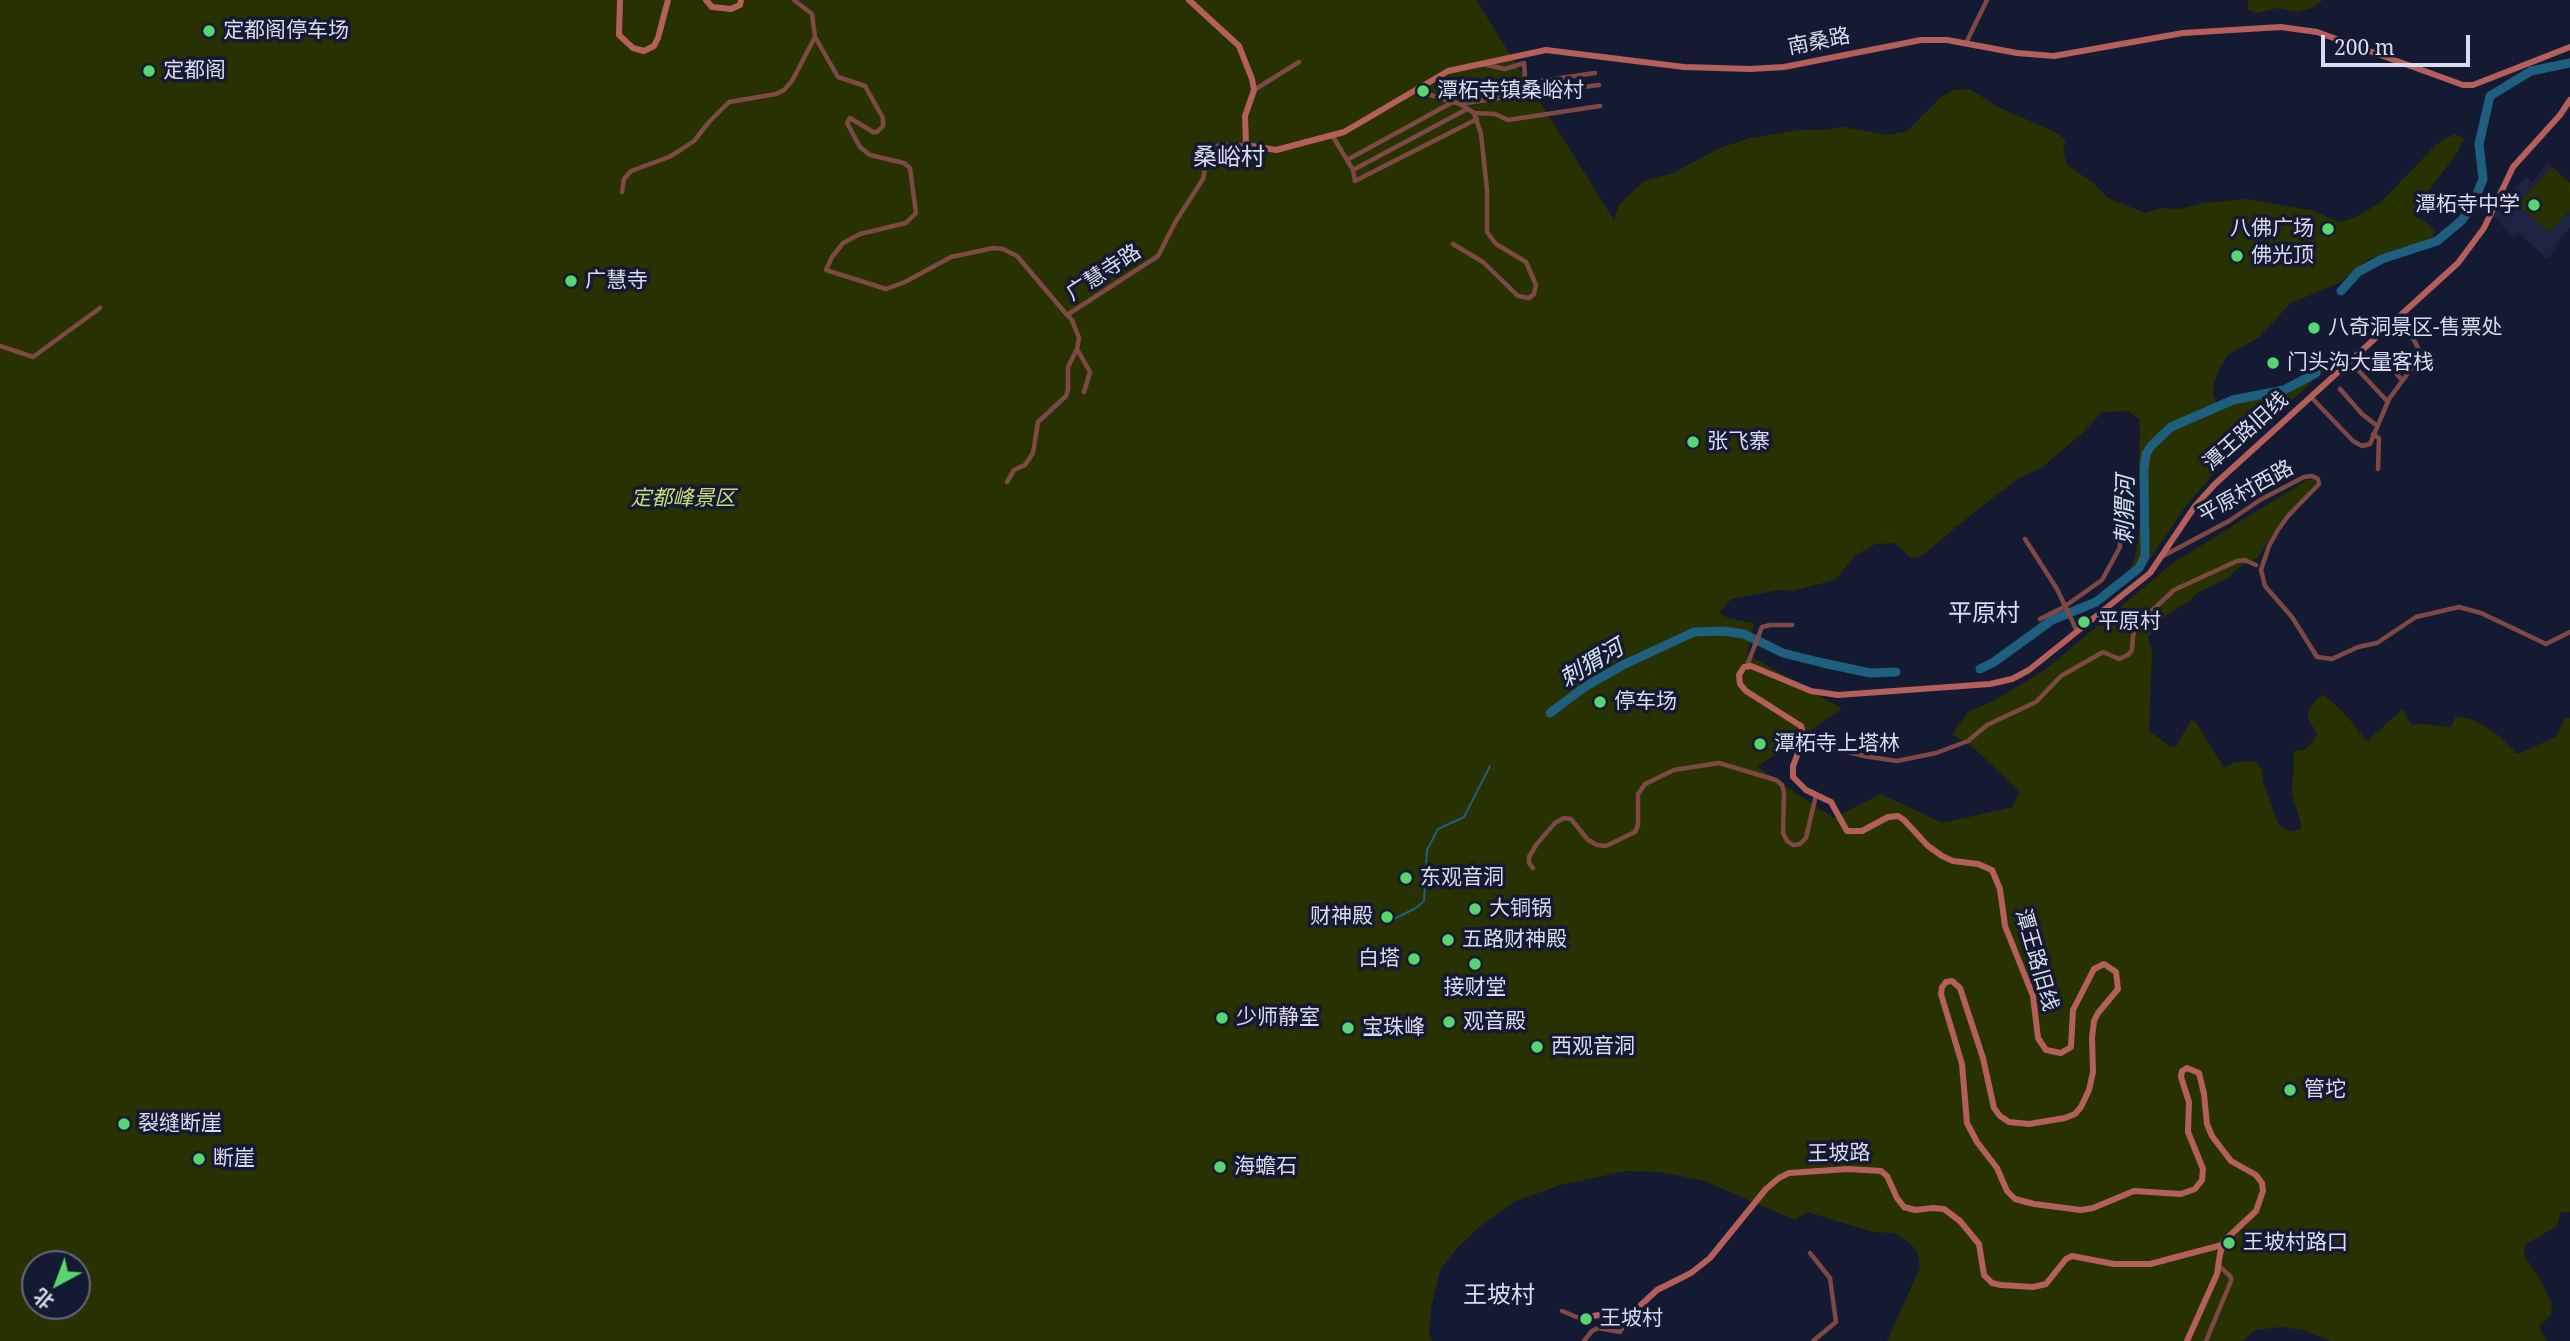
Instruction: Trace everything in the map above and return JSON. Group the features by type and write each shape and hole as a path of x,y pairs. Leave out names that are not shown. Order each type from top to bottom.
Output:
{"main road":[{"path":"620,0 620,35 633,48 644,51 654,46 658,38 668,0"},
{"path":"706,0 712,6 731,9 740,5 741,0"},
{"path":"1189,0 1238,46 1252,79 1254,90 1245,116 1246,145"},
{"name":"南桑路","path":"1246,145 1276,150 1343,132 1448,71 1546,50 1714,70 1784,67 1921,40 1966,43 2017,53 2054,56 2183,33 2281,27 2317,32 2451,81 2473,85 2570,47"},
{"name":"潭王路旧线","path":"2222,1245 2229,1235 2256,1211 2263,1187 2256,1175 2231,1161 2212,1136 2207,1124 2201,1077 2197,1071 2190,1068 2182,1071 2181,1077 2189,1102 2188,1132 2203,1170 2202,1180 2195,1189 2181,1194 2134,1191 2094,1208 2081,1210 2026,1203 2011,1196 1967,1122 1962,1064 1941,987 1952,981 1960,988 1983,1058 1994,1108 2009,1122 2029,1124 2065,1118 2075,1114 2081,1107 2093,1072 2093,1025 2098,1013 2118,989 2116,972 2108,965 2101,964 2091,972 2073,1010 2071,1046 2061,1054 2049,1052 2040,1043 2033,996 2005,926 2000,889 1992,870 1942,856 1898,816 1888,817 1862,831 1847,831 1834,805 1826,798 1800,786 1792,773 1793,763 1803,741 1803,730 1799,723 1743,688 1739,675 1744,667 1756,667 1811,691 1838,695 1990,684 2011,679 2029,670 2143,580 2163,556 2206,493 2458,262 2473,245 2488,220 2513,167 2560,115 2570,100"},
{"name":"王坡路","path":"1628,1317 1657,1290 1691,1273 1710,1258 1766,1189 1790,1173 1847,1169 1881,1171 1887,1176 1896,1198 1904,1207 1915,1210 1944,1209 1961,1221 1977,1240 1984,1275 1992,1283 2001,1285 2033,1287 2046,1284 2066,1259 2072,1256 2114,1264 2150,1264 2222,1245"},
{"path":"2187,1341 2212,1288 2222,1245"},
{"path":"1587,1317 1599,1315 1616,1322 1628,1317"}],"street":[{"path":"622,192 624,179 631,171 669,157 694,141 729,102 776,94 784,90 815,37 812,14 794,0"},
{"path":"1966,43 1987,0"},
{"name":"广慧寺路","path":"815,37 838,77 865,86 883,118 883,126 877,132 868,130 850,118 847,123 860,147 870,155 904,163 910,167 916,213 906,223 860,234 843,243 826,270 886,289 905,282 951,257 993,248 1003,249 1017,256 1067,315 1158,256 1176,221 1203,179 1207,159 1213,149 1219,145 1246,145"},
{"path":"1254,90 1299,62"},
{"path":"1482,64 1504,69 1524,63 1526,94"},
{"path":"1525,83 1595,73"},
{"path":"1347,160 1456,103 1599,85"},
{"path":"1416,91 1456,103 1474,113 1488,190 1487,232 1496,244 1525,262 1534,277 1534,294 1529,298 1518,296 1483,262 1453,243"},
{"path":"1474,113 1494,114 1508,120 1600,106"},
{"path":"1353,170 1468,109"},
{"path":"1332,135 1353,170 1355,181 1477,119"},
{"path":"0,346 33,356 100,308"},
{"path":"1007,482 1014,470 1025,464 1033,453 1038,422 1067,393 1068,367 1079,338 1072,320 1067,315"},
{"path":"2311,397 2353,441 2367,446 2388,402 2419,358 2420,350 2414,340 2396,320"},
{"path":"1077,349 1090,372 1084,392"},
{"path":"2379,353 2402,380"},
{"path":"2359,371 2388,402"},
{"path":"2340,390 2376,425"},
{"path":"2373,435 2379,438 2378,469"},
{"name":"平原村西路","path":"2163,556 2229,521 2260,500 2304,477 2312,476 2318,479 2319,484 2278,530 2269,546 2262,570 2265,586 2292,617 2317,657 2332,659 2358,647 2376,643 2416,617 2459,607 2468,608 2546,644 2553,643 2570,632"},
{"path":"2040,619 2064,607 2102,580 2120,547 2119,492"},
{"path":"2025,538 2057,589 2077,631"},
{"path":"1803,741 1897,761 1936,753 1968,741 1987,725 2036,702 2061,676 2103,652 2119,659 2128,655 2132,650 2137,625 2174,590 2236,561 2245,560 2256,565"},
{"path":"1748,663 1762,627 1793,625"},
{"path":"1533,868 1529,863 1536,845 1555,823 1564,818 1571,818 1588,840 1597,845 1606,846 1635,832 1638,794 1645,784 1675,770 1720,763 1776,780 1782,785 1784,792 1783,833 1793,845 1800,844 1806,838 1816,795"},
{"path":"1810,1253 1830,1278 1836,1322 1813,1341"},
{"path":"2206,1341 2231,1281 2231,1277 2218,1265"},
{"path":"1562,1311 1578,1318 1587,1317"},
{"path":"1584,1341 1598,1328 1620,1332 1628,1317"}],"shaded area":[{"name":"潭柘寺中学","path":"2548,163 2570,183 2570,227 2547,259 2519,233 2513,237 2494,216 2503,196 2507,198 2526,176 2532,182"}],"green space":[{"name":"定都峰景区","path":"0,0 1476,0 1614,220 1619,205 1644,181 1673,173 1720,148 1750,138 1799,130 1843,127 1889,135 1907,131 1940,98 1953,90 1969,89 2000,108 2053,131 2066,140 2063,151 2067,165 2092,182 2108,198 2145,213 2161,208 2179,209 2204,203 2247,199 2310,210 2340,222 2356,217 2380,203 2437,144 2454,134 2465,138 2455,156 2413,211 2415,217 2426,222 2436,232 2427,241 2369,259 2339,283 2291,303 2259,337 2228,355 2214,383 2213,392 2218,410 2276,391 2311,371 2326,369 2222,464 2186,506 2139,575 2133,577 2129,573 2135,557 2142,512 2140,420 2129,411 2102,412 2085,431 2041,468 2019,478 1921,556 1911,558 1895,543 1875,544 1854,557 1835,580 1792,591 1778,590 1731,599 1719,613 1730,619 1754,623 1747,654 1842,709 1757,767 1834,818 1881,794 1942,823 1969,817 2012,807 2020,792 1974,748 1952,734 1968,712 1994,701 2046,669 2173,563 2307,480 2315,480 2314,485 2275,531 2257,558 2239,567 2228,578 2197,593 2191,600 2168,614 2153,629 2148,637 2152,652 2149,731 2171,747 2176,747 2191,720 2195,721 2224,768 2235,762 2256,762 2262,770 2263,781 2278,824 2289,832 2300,830 2301,824 2292,794 2294,751 2306,749 2313,741 2317,733 2308,719 2308,710 2324,695 2344,713 2367,741 2403,709 2411,725 2451,727 2456,716 2474,720 2499,736 2516,753 2520,753 2556,737 2564,719 2570,718 2570,1212 2561,1212 2557,1226 2525,1245 2524,1255 2552,1304 2551,1315 2539,1326 2548,1341 2331,1341 2303,1330 2281,1327 2255,1330 2242,1341 1887,1341 1920,1268 1918,1253 1907,1241 1894,1233 1873,1232 1808,1212 1795,1220 1702,1180 1660,1172 1626,1171 1560,1185 1516,1201 1484,1223 1457,1248 1440,1270 1431,1308 1429,1335 1432,1341 0,1341"},
{"path":"2248,0 2323,0 2312,8 2296,12 2277,8 2257,13 2248,10"},
{"path":"2552,167 2570,183 2570,211 2549,232 2517,204"}],"waterway":[{"name":"刺猬河","path":"2341,291 2358,272 2382,259 2437,241 2461,221 2472,207 2483,179 2479,144 2490,96 2531,71 2570,63"},
{"name":"刺猬河","path":"1980,669 2052,620 2096,602 2139,568 2145,556 2146,454 2171,427 2233,400 2284,390 2316,373"},
{"name":"刺猬河","path":"1550,713 1586,686 1623,665 1694,632 1723,631 1744,634 1783,653 1870,673 1896,672"},
{"path":"1394,919 1424,901 1427,850 1438,829 1464,817 1490,766"}],"place":[{"name":"定都阁停车场","path":"209,31"},
{"name":"定都阁","path":"149,71"},
{"name":"潭柘寺镇桑峪村","path":"1423,91"},
{"name":"潭柘寺中学","path":"2534,205"},
{"name":"八佛广场","path":"2328,229"},
{"name":"佛光顶","path":"2237,256"},
{"name":"广慧寺","path":"571,281"},
{"name":"八奇洞景区-售票处","path":"2314,328"},
{"name":"门头沟大量客栈","path":"2273,363"},
{"name":"张飞寨","path":"1693,442"},
{"name":"平原村","path":"2084,622"},
{"name":"停车场","path":"1600,702"},
{"name":"潭柘寺上塔林","path":"1760,744"},
{"name":"东观音洞","path":"1406,878"},
{"name":"大铜锅","path":"1475,909"},
{"name":"财神殿","path":"1387,917"},
{"name":"五路财神殿","path":"1448,940"},
{"name":"白塔","path":"1414,959"},
{"name":"接财堂","path":"1475,964"},
{"name":"少师静室","path":"1222,1018"},
{"name":"观音殿","path":"1449,1022"},
{"name":"宝珠峰","path":"1348,1028"},
{"name":"西观音洞","path":"1537,1047"},
{"name":"管坨","path":"2290,1090"},
{"name":"裂缝断崖","path":"124,1124"},
{"name":"断崖","path":"199,1159"},
{"name":"海蟾石","path":"1220,1167"},
{"name":"王坡村路口","path":"2229,1243"},
{"name":"王坡村","path":"1586,1319"}],"district":[{"name":"桑峪村","path":"1229,158"},
{"name":"平原村","path":"1984,614"},
{"name":"王坡村","path":"1499,1296"}]}
